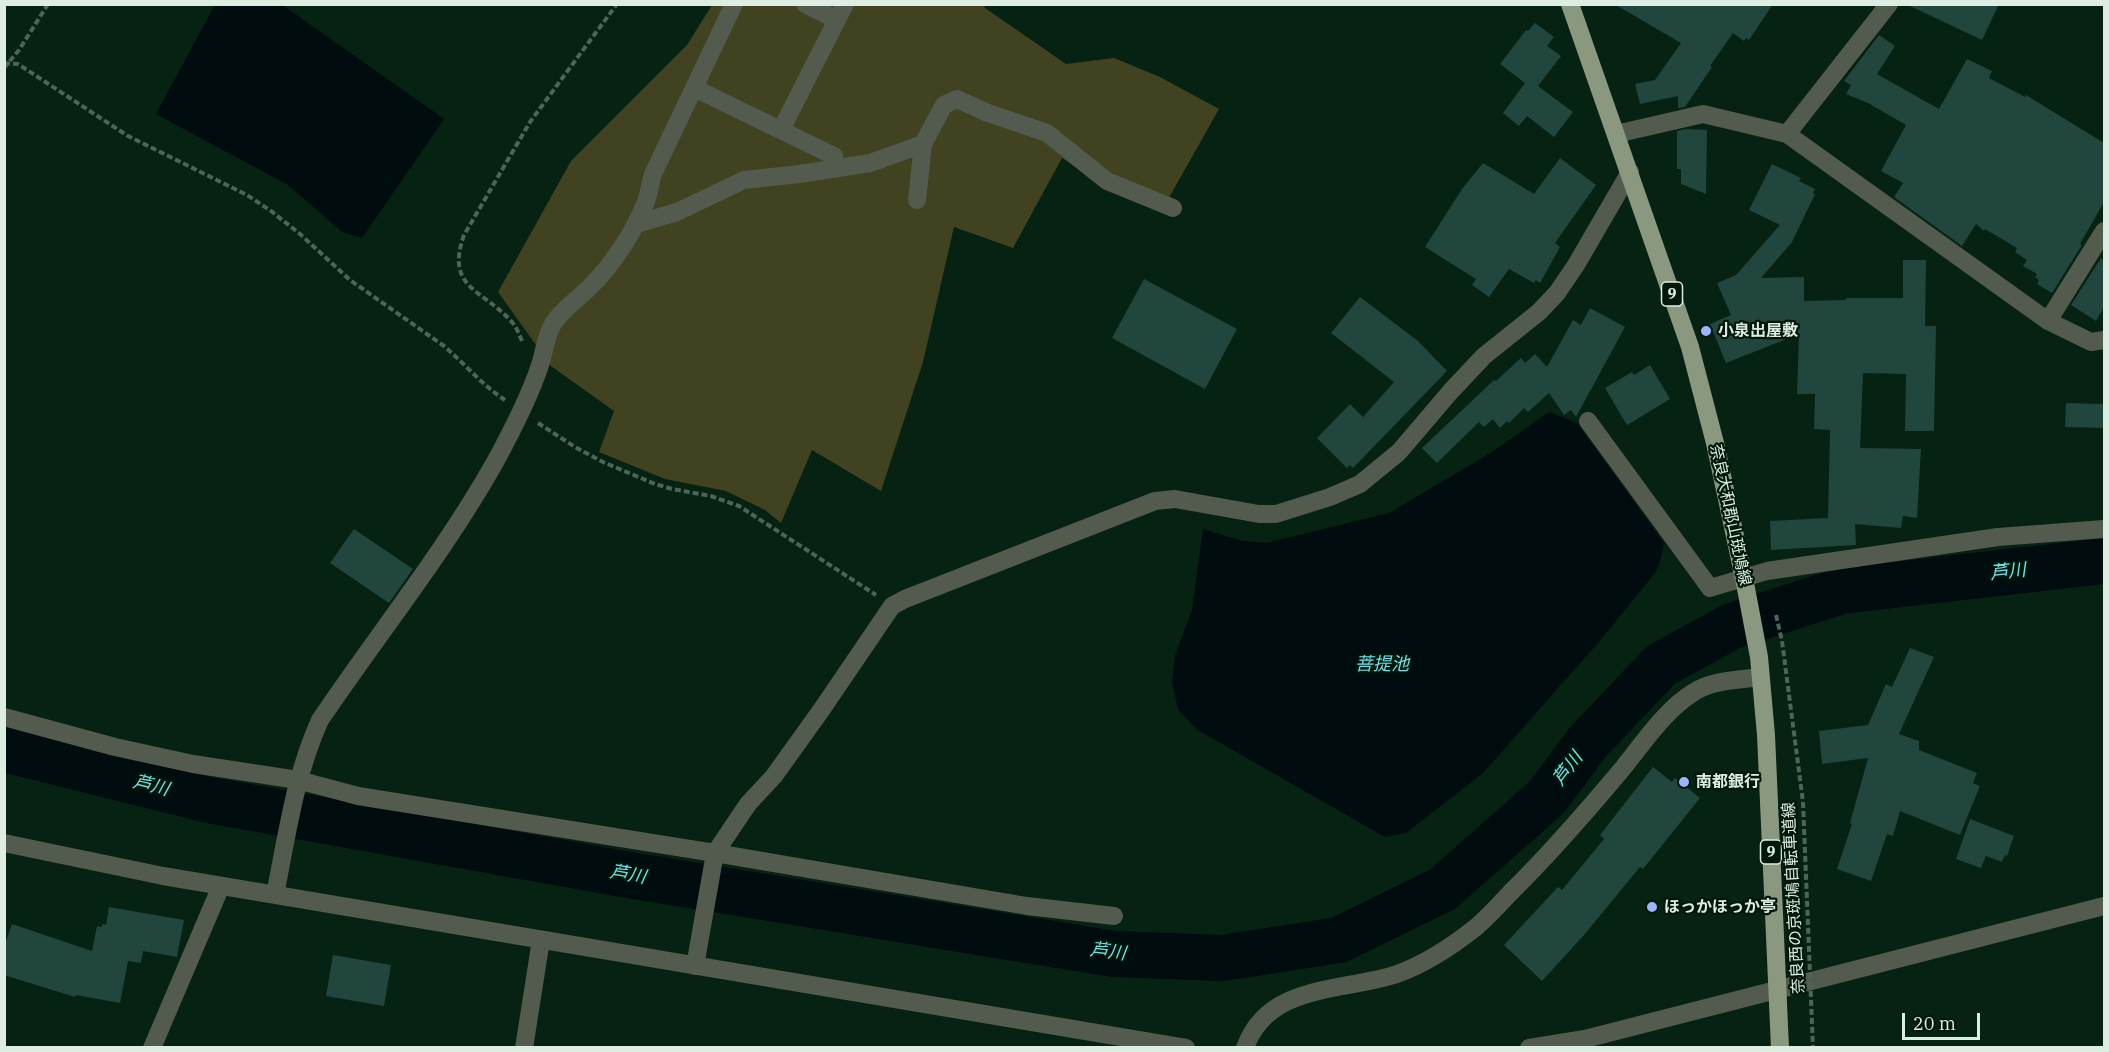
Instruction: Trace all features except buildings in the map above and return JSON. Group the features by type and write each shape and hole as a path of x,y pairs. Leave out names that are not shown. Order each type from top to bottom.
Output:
{"main road":[{"name":"奈良大和郡山斑鳩線","path":"1570,4 1690,347 1745,585 1759,657 1766,735 1779,1047"}],"street":[{"path":"275,895 298,780 310,742 320,720 439,554 489,471 521,411 541,364 545,341 554,323 569,304 589,288 609,264 636,224 646,202 653,174 734,4"},
{"path":"781,130 841,12 805,4"},
{"path":"1787,134 1889,4"},
{"path":"694,88 834,156 835,169"},
{"path":"917,200 923,144 944,105 957,99 988,113 1047,133 1107,181 1173,208"},
{"path":"1616,134 1703,114 1787,134 2049,321 2091,342 2104,340"},
{"path":"636,224 677,212 744,180 870,163 923,144"},
{"path":"695,966 716,853 748,804 774,776 822,710 891,606 905,598 1155,501 1175,500 1259,514 1276,514 1330,497 1360,484 1399,453 1484,356 1539,312 1557,293 1576,265 1630,172"},
{"path":"2049,321 2104,231"},
{"path":"1588,421 1710,588 1745,585 1767,571 1998,537 2104,529"},
{"path":"1245,1047 1250,1033 1264,1016 1287,1002 1316,991 1395,975 1420,965 1448,948 1477,926 1538,866 1584,816 1668,713 1695,691 1715,684 1760,677"},
{"path":"4,717 115,747 259,776 298,780 358,796 716,853 1027,906 1114,916"},
{"path":"4,843 163,876 1186,1047"},
{"path":"152,1047 221,885"},
{"path":"1529,1047 1585,1038 2104,906"},
{"path":"524,1047 541,940"}],"path":[{"path":"4,68 48,4"},
{"path":"533,382 522,341 513,323 464,281 459,270 460,248 464,235 530,122 617,4"},
{"path":"6,63 18,64 128,136 247,195 271,211 350,280 458,357 480,382 575,447 603,462 655,484 726,500 740,506 891,606"},
{"name":"奈良西の京斑鳩自転車道線","path":"1782,641 1803,802 1813,1047"}],"green space":[{"path":"712,5 984,5 985,8 1066,64 1114,58 1160,77 1219,109 1162,210 1104,186 1062,158 1013,248 954,227 923,362 881,491 812,450 781,523 765,510 726,491 665,479 599,452 614,411 551,366 498,292 571,161 687,45"}],"water":[{"path":"281,4 444,119 362,238 342,232 288,185 156,114 215,5"},
{"name":"菩提池","path":"1549,412 1577,423 1664,543 1656,572 1597,644 1483,773 1406,833 1385,837 1196,729 1178,709 1172,682 1175,656 1192,610 1203,529 1242,541 1266,543 1389,513 1489,454"}],"waterway":[{"name":"芦川","path":"4,749 209,800 623,874 1114,954 1222,958 1339,940 1443,889 1547,797 1587,743 1661,665 1732,626 1841,591 2104,561"}],"place":[{"name":"小泉出屋敷","path":"1706,331"},
{"name":"南都銀行","path":"1684,782"},
{"name":"ほっかほっか亭","path":"1652,907"}]}
